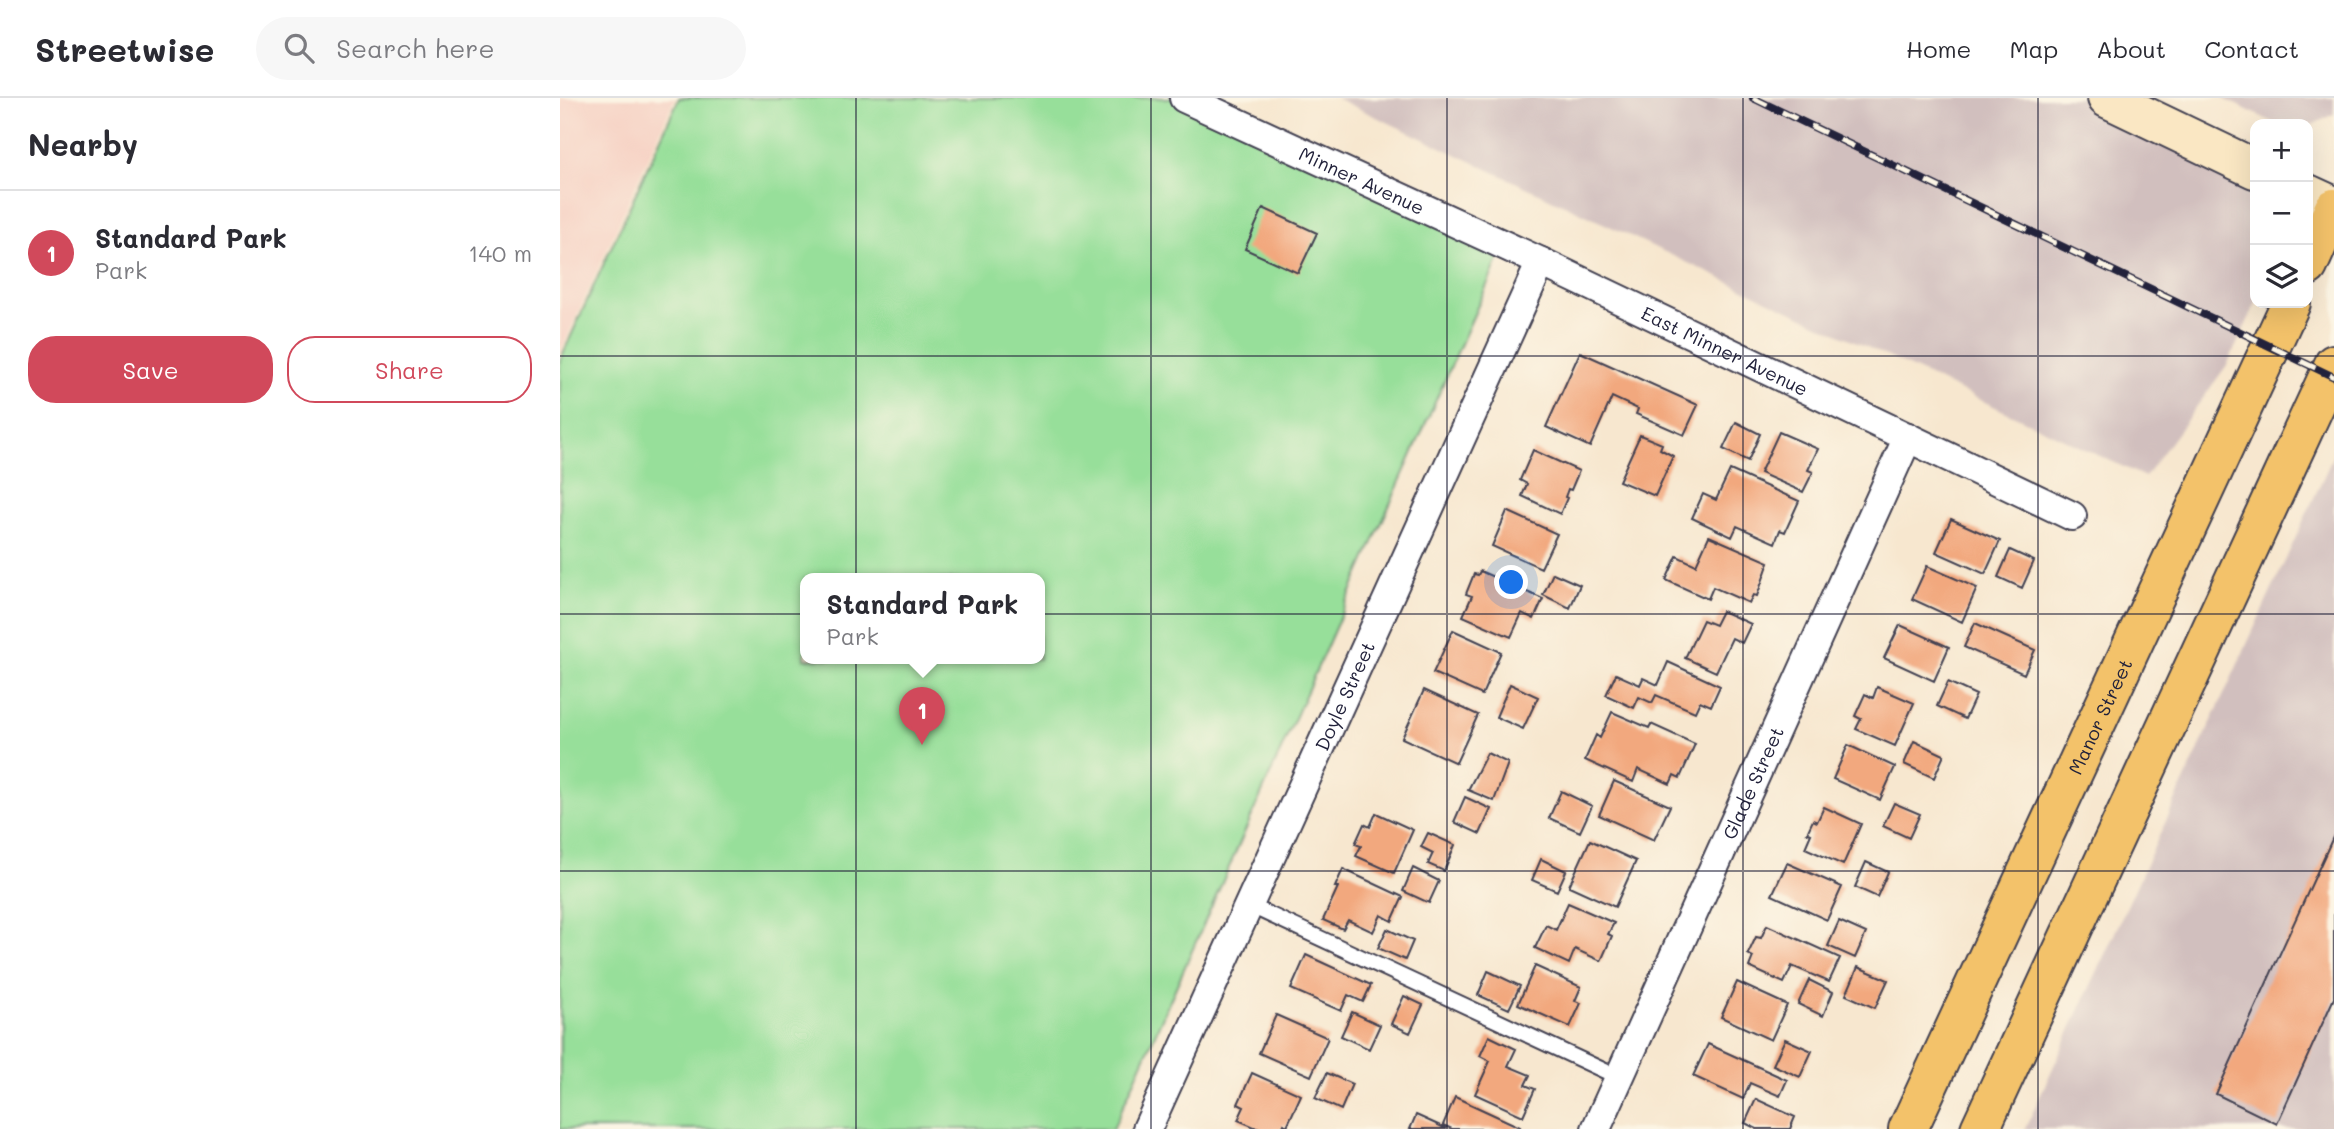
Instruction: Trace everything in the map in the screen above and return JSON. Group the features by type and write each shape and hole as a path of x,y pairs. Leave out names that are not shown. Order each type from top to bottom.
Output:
{"main road":[{"path":"2313,255 2334,207"},
{"name":"Manor Street","path":"1908,1129 2289,308"},
{"path":"1980,1129 2334,364"}],"street":[{"name":"Minner Avenue","path":"1184,98 1541,262"},
{"path":"2107,98 2250,167"},
{"path":"2313,196 2334,207"},
{"name":"East Minner Avenue","path":"1541,262 2072,516"},
{"name":"Doyle Street","path":"1147,1129 1541,262"},
{"name":"Glade Street","path":"1596,1129 1908,437"}],"lane":[{"path":"1249,905 1619,1078"}],"shaded area":[{"path":"560,98 675,98 560,353"},
{"path":"1336,98 2086,98 2250,175 2250,308 2254,308 2227,365 2145,477"},
{"path":"2222,98 2334,98 2334,114 2313,124 2313,119 2266,119"},
{"path":"2334,454 2334,1129 2025,1129"}],"green space":[{"path":"679,98 1178,98 1507,240 1113,1129 560,1129 560,360"}],"building":[{"path":"1263,208 1317,233 1298,273 1245,249"},
{"path":"1580,352 1698,405 1684,435 1636,414 1638,409 1612,397 1590,447 1546,427"},
{"path":"1736,422 1760,434 1748,461 1723,449"},
{"path":"1779,432 1818,449 1808,470 1813,472 1803,492 1760,473"},
{"path":"1640,435 1662,444 1660,449 1673,456 1655,496 1619,481"},
{"path":"1533,450 1579,471 1571,490 1568,489 1560,514 1522,496 1527,484 1520,480"},
{"path":"1730,470 1799,501 1785,532 1780,530 1775,543 1737,526 1732,537 1692,518 1703,494 1716,500"},
{"path":"1507,511 1557,534 1541,568 1492,546"},
{"path":"1951,519 2000,541 1985,574 1936,552"},
{"path":"1709,536 1769,562 1757,596 1753,595 1749,603 1713,587 1708,599 1666,580 1677,556 1696,565"},
{"path":"2010,550 2034,561 2022,588 1998,577"},
{"path":"1927,566 1977,588 1962,622 1912,599"},
{"path":"1480,571 1543,599 1534,619 1522,613 1511,637 1463,616 1472,596 1466,594 1474,574 1478,575"},
{"path":"1553,573 1580,585 1570,608 1543,595"},
{"path":"1722,611 1751,624 1742,643 1732,638 1716,672 1685,658 1703,620 1715,625"},
{"path":"1975,623 2035,650 2024,674 1964,647"},
{"path":"1900,625 1949,647 1934,681 1884,658"},
{"path":"1453,630 1501,652 1482,695 1433,673"},
{"path":"1668,662 1720,686 1711,706 1700,701 1695,712 1656,695 1652,703 1639,697 1634,708 1606,695 1616,674 1640,685 1643,678 1658,685"},
{"path":"1948,682 1976,695 1965,719 1937,706"},
{"path":"1510,684 1538,697 1523,729 1496,717"},
{"path":"1877,687 1914,703 1895,746 1856,729 1861,719 1855,716 1865,694 1873,698"},
{"path":"1424,690 1478,715 1456,763 1402,738"},
{"path":"1612,712 1649,728 1651,724 1695,744 1680,778 1674,775 1670,784 1638,769 1633,782 1585,760 1596,735 1600,738"},
{"path":"1914,741 1944,755 1934,778 1904,764"},
{"path":"1848,745 1895,767 1880,800 1833,779"},
{"path":"1487,753 1508,763 1494,801 1468,790"},
{"path":"1614,781 1670,806 1654,840 1599,815"},
{"path":"1561,791 1592,806 1580,832 1549,818"},
{"path":"1465,797 1491,809 1480,834 1454,822"},
{"path":"1894,803 1920,814 1909,838 1883,826"},
{"path":"1824,807 1861,824 1843,865 1805,848 1811,834 1807,833 1813,820 1817,822"},
{"path":"1376,813 1413,830 1394,873 1356,856 1361,846 1355,844 1364,824 1370,827"},
{"path":"1428,833 1455,845 1444,871 1428,864 1433,853 1421,847"},
{"path":"2334,835 2334,998 2277,1124 2216,1094"},
{"path":"1590,840 1636,861 1615,907 1569,886"},
{"path":"1541,859 1566,871 1557,891 1532,880"},
{"path":"1866,862 1888,872 1877,897 1855,887"},
{"path":"1787,863 1842,887 1827,920 1772,895"},
{"path":"1413,868 1439,881 1429,903 1403,891"},
{"path":"1343,869 1403,897 1392,921 1381,915 1373,932 1348,920 1343,929 1323,920"},
{"path":"1568,903 1614,923 1608,934 1612,936 1601,961 1575,949 1569,964 1535,948 1546,925 1556,930"},
{"path":"1839,921 1866,933 1855,958 1828,946"},
{"path":"1767,925 1840,958 1829,982 1792,966 1784,983 1749,967 1753,957 1748,954 1756,937 1761,938"},
{"path":"1387,929 1413,941 1405,960 1378,948"},
{"path":"1306,955 1371,985 1363,1002 1348,995 1341,1011 1291,989"},
{"path":"1535,966 1581,987 1575,1001 1581,1003 1570,1027 1518,1004"},
{"path":"1858,967 1888,980 1875,1008 1846,995"},
{"path":"1488,971 1520,986 1509,1009 1478,995"},
{"path":"1809,980 1833,992 1823,1016 1798,1004"},
{"path":"1737,982 1787,1005 1771,1040 1721,1017"},
{"path":"1404,996 1423,1005 1410,1033 1391,1024"},
{"path":"1352,1012 1380,1025 1369,1049 1341,1036"},
{"path":"1276,1015 1328,1038 1311,1076 1259,1053"},
{"path":"1489,1036 1516,1049 1508,1066 1530,1075 1525,1085 1535,1089 1523,1116 1475,1094 1490,1061 1480,1056"},
{"path":"1785,1039 1812,1051 1800,1077 1773,1065"},
{"path":"1708,1044 1787,1080 1780,1096 1750,1083 1743,1099 1693,1076"},
{"path":"1252,1073 1301,1095 1287,1126 1284,1124 1282,1129 1259,1129 1238,1120 1244,1107 1238,1104"},
{"path":"1327,1073 1352,1084 1341,1110 1315,1098"},
{"path":"1455,1097 1520,1127 1452,1129 1443,1125"},
{"path":"1756,1099 1795,1117 1790,1129 1757,1129 1745,1123"},
{"path":"1416,1115 1447,1129 1410,1129"}],"railway":[{"path":"1753,98 2334,377"}],"place":[{"name":"Standard Park","path":"922,745"}]}
